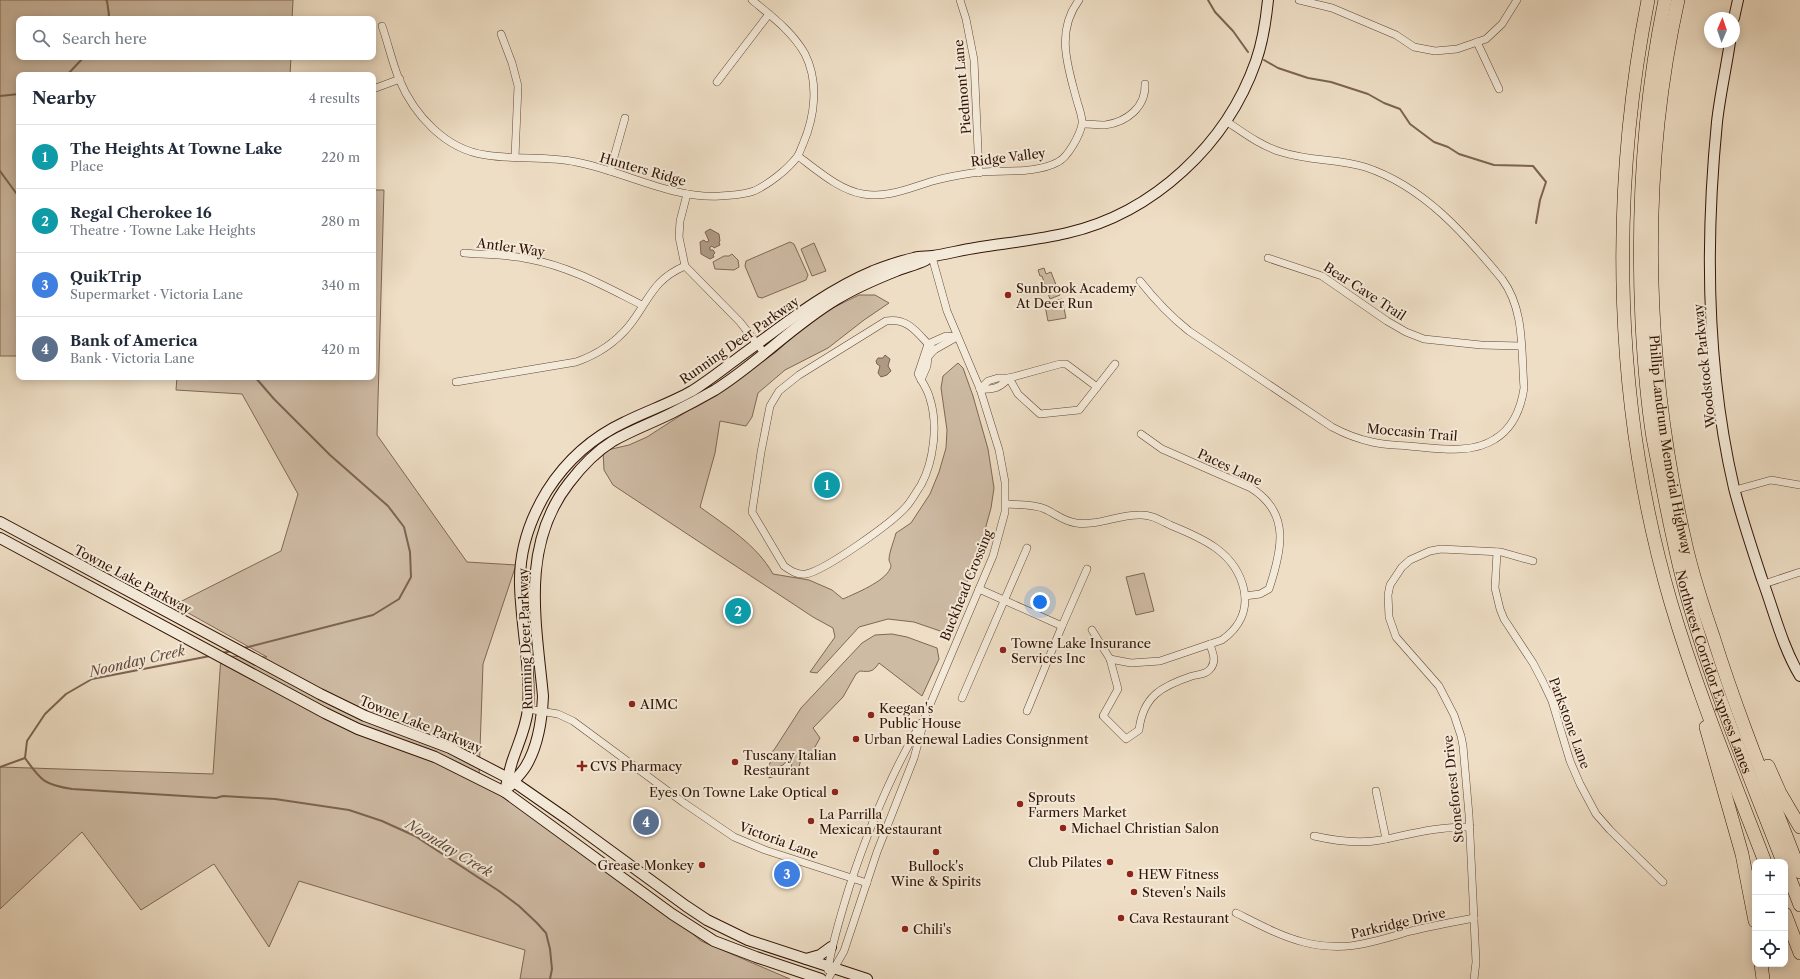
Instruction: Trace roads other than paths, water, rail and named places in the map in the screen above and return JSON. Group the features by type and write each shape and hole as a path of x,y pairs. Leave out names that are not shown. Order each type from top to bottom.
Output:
{"highway":[{"path":"1648,0 1633,89 1624,200 1622,259 1626,347 1632,410 1644,488 1661,564 1690,665 1711,750 1742,854 1752,906"},
{"name":"Northwest Corridor Express Lanes","path":"1665,0 1648,105 1641,194 1640,287 1644,358 1653,437 1676,551 1689,603 1704,653 1782,859"},
{"name":"Phillip Landrum Memorial Highway","path":"1678,0 1663,89 1656,156 1653,234 1655,344 1665,438 1687,551 1734,701 1800,872"},
{"path":"1687,551 1697,567 1716,627 1770,772 1780,793 1800,827"},
{"path":"1690,665 1764,859"},
{"path":"1788,874 1800,905"},
{"path":"1788,922 1800,953"},
{"path":"1761,967 1763,979"}],"main road":[{"name":"Running Deer Parkway","path":"511,779 526,766 533,749 542,711 534,597 535,566 542,535 556,501 578,471 600,450 627,434 672,413 711,392 732,379 814,315 837,299 884,276 932,257 967,249 1067,233 1117,216 1153,195 1184,171 1206,147 1226,121 1243,91 1256,60 1262,40 1268,0"},
{"path":"1735,12 1738,0"},
{"name":"Woodstock Parkway","path":"1729,48 1720,100 1712,170 1709,277 1712,340 1724,432 1735,490 1745,528 1764,584 1786,646 1800,676"},
{"name":"Running Deer Parkway","path":"505,792 511,779 512,759 523,733 528,709 528,674 520,588 521,567 525,544 532,519 554,480 580,452 609,430 689,393 824,296 856,279 905,260 917,257 932,257"},
{"name":"Towne Lake Parkway","path":"0,522 191,626 359,714 450,748 511,779 707,920 748,940 867,979"},
{"name":"Towne Lake Parkway","path":"0,538 265,682 341,721 383,739 435,757 505,792 699,932 714,941 821,979"},
{"path":"806,959 820,955 831,947"}],"street":[{"name":"Hunters Ridge","path":"382,26 400,80 424,120 436,131 455,144 469,151 484,155 576,162 687,194 718,196 754,191 779,175 798,156 814,112 813,82 805,54 784,26 752,0"},
{"name":"Piedmont Lane","path":"960,0 966,19 974,60 979,173"},
{"path":"1079,0 1068,22 1064,36 1064,47 1083,124 1105,125 1134,113 1141,104 1145,94 1145,84"},
{"path":"1299,0 1332,8 1425,50 1446,50 1486,39 1502,24 1517,0"},
{"path":"717,82 768,14"},
{"path":"502,34 518,86 515,158"},
{"path":"1477,42 1499,89"},
{"path":"376,88 400,80"},
{"path":"610,171 625,118"},
{"name":"Moccasin Trail","path":"1140,281 1155,301 1173,319 1189,331 1332,427 1350,436 1372,442 1445,449 1462,449 1485,444 1495,440 1509,427 1515,418 1523,398 1524,388 1519,315 1509,289 1494,269 1466,239 1420,195 1390,177 1365,167 1275,150 1258,142 1226,121"},
{"name":"Ridge Valley","path":"798,156 849,190 872,195 894,194 934,181 979,173 1039,168 1060,161 1074,145 1083,124"},
{"path":"687,194 680,221 679,237 685,266 740,322 765,354"},
{"name":"Antler Way","path":"464,253 528,258 562,267 596,281 642,305"},
{"name":"Buckhead Crossing","path":"827,979 831,967 831,947 852,878 883,796 902,754 926,714 980,589 997,546 1004,523 1006,504 1005,477 1001,460 980,389 957,337 944,300 932,257"},
{"name":"Bear Cave Trail","path":"1268,258 1322,276 1387,321 1406,332 1424,339 1481,345 1521,346"},
{"path":"456,382 576,362 586,358 604,348 617,338 629,326 654,287 666,276 685,266"},
{"path":"934,350 928,344 911,325 894,320 886,321 799,375 780,391 770,406 752,512 784,566 791,571 799,574 807,574 820,568 887,524 906,507 921,484 934,438 935,417 930,397 918,374 928,344 946,336 957,337"},
{"path":"921,380 927,366 928,357 934,350 957,337"},
{"path":"980,389 988,381 998,378 1009,378 1060,364 1066,364 1097,387"},
{"path":"1009,378 1018,394 1040,414 1079,410 1115,364"},
{"name":"Paces Lane","path":"1141,434 1162,449 1251,488 1260,494 1274,511 1280,531 1280,546 1276,569 1269,589 1260,594 1245,596"},
{"path":"1735,490 1771,480 1800,485"},
{"path":"1006,504 1046,509 1064,520 1086,524 1138,515 1149,516 1194,534 1217,547 1236,569 1243,585 1245,596 1242,615 1238,625 1222,640 1160,661 1131,663 1110,659"},
{"path":"962,698 1028,548"},
{"name":"Stoneforest Drive","path":"1474,979 1476,962 1470,827 1463,746 1458,725 1438,686 1396,637 1389,617 1388,595 1395,575 1402,566 1420,555 1441,549 1496,552 1533,561"},
{"name":"Parkstone Lane","path":"1496,552 1495,588 1500,609 1504,619 1533,662 1543,682 1552,702 1570,761 1580,784 1596,814 1610,830 1663,882"},
{"path":"1027,711 1087,569"},
{"path":"1764,584 1800,572"},
{"path":"980,589 1062,626"},
{"path":"1092,630 1110,659 1118,690 1103,716 1126,739 1139,730 1140,719 1148,700 1156,693 1193,676 1204,674 1212,667 1214,657 1210,644"},
{"name":"Victoria Lane","path":"528,709 558,714 572,721 684,803 734,837 765,850 866,883"},
{"name":"Buckhead Crossing","path":"831,967 844,951 885,829 914,758 926,714"},
{"path":"1376,791 1386,839"},
{"path":"1314,836 1350,842 1386,839 1452,826 1470,827"},
{"name":"Parkridge Drive","path":"1236,913 1294,940 1315,945 1336,947 1368,944 1411,931 1474,918"}],"waterway":[{"name":"Noonday Creek","path":"106,0 108,16"},
{"path":"1208,0 1215,12 1233,31 1248,52"},
{"name":"Noonday Creek","path":"70,72 81,60"},
{"path":"1264,60 1278,68 1308,78 1331,82 1368,94 1384,103 1400,109 1410,124 1434,142 1448,147 1459,154 1494,165 1533,166 1546,182 1540,200 1536,223"},
{"name":"Noonday Creek","path":"0,96 16,94"},
{"name":"Noonday Creek","path":"0,171 16,193"},
{"name":"Noonday Creek","path":"244,648 373,615 399,599 411,577 410,552 404,527 388,506 330,455 274,399 258,380"},
{"name":"Noonday Creek","path":"222,653 232,651"},
{"name":"Noonday Creek","path":"210,656 92,679 66,694 45,714 27,741 25,758 35,772 44,781 56,786 72,789 216,798 223,796 275,799 349,810 382,821 415,836 499,891 519,906 546,933 550,949 552,969 550,979"},
{"path":"0,767 25,758"}],"place":[{"name":"Sunbrook Academy At Deer Run","path":"1008,295"},
{"name":"The Heights At Towne Lake","path":"827,485"},
{"name":"Regal Cherokee 16","path":"738,611"},
{"name":"Towne Lake Insurance Services Inc","path":"1003,650"},
{"name":"AIMC","path":"632,704"},
{"name":"Keegan's Public House","path":"871,715"},
{"name":"Urban Renewal Ladies Consignment","path":"856,739"},
{"name":"Tuscany Italian Restaurant","path":"735,762"},
{"name":"CVS Pharmacy","path":"582,766"},
{"name":"Eyes On Towne Lake Optical","path":"835,792"},
{"name":"Sprouts Farmers Market","path":"1020,804"},
{"name":"La Parrilla Mexican Restaurant","path":"811,821"},
{"name":"Bank of America","path":"646,822"},
{"name":"Michael Christian Salon","path":"1063,828"},
{"name":"Bullock's Wine & Spirits","path":"936,852"},
{"name":"Club Pilates","path":"1110,862"},
{"name":"Grease Monkey","path":"702,865"},
{"name":"QuikTrip","path":"787,874"},
{"name":"HEW Fitness","path":"1130,874"},
{"name":"Steven's Nails","path":"1134,892"},
{"name":"Cava Restaurant","path":"1121,918"},
{"name":"Chili's","path":"905,929"}]}
